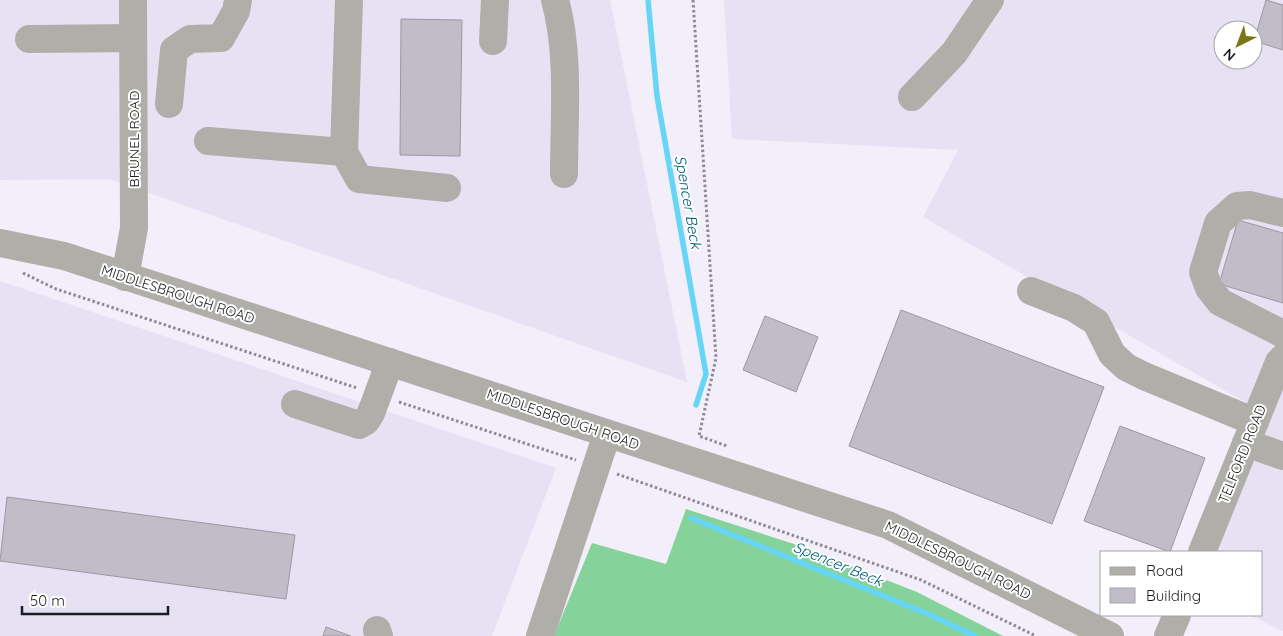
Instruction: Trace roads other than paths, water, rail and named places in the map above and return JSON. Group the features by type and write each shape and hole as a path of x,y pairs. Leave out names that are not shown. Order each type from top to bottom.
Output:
{"street":[{"name":"BRUNEL ROAD","path":"125,277 134,228 133,0"},
{"path":"169,104 174,50 190,39 221,38 236,12 238,0"},
{"path":"349,0 344,152 359,179 447,188"},
{"path":"493,41 495,0"},
{"path":"555,0 560,16 563,46 564,174"},
{"path":"912,97 954,53 990,0"},
{"path":"30,39 133,38"},
{"path":"208,141 344,152"},
{"path":"1283,213 1250,205 1237,206 1218,223 1203,272 1209,288 1220,302 1283,334"},
{"name":"MIDDLESBROUGH ROAD","path":"0,243 64,256 888,525 1110,636"},
{"path":"1031,291 1074,308 1096,322 1112,354 1126,367 1250,433 1283,456"},
{"name":"TELFORD ROAD","path":"1202,551 1279,362 1283,358"},
{"path":"295,404 359,425 366,421 379,395 390,362"},
{"path":"540,636 607,434"},
{"path":"1168,636 1177,616"}],"waterway":[{"name":"Spencer Beck","path":"648,0 657,96 706,374 696,405"},
{"name":"Spencer Beck","path":"691,518 933,616 975,636"}]}
